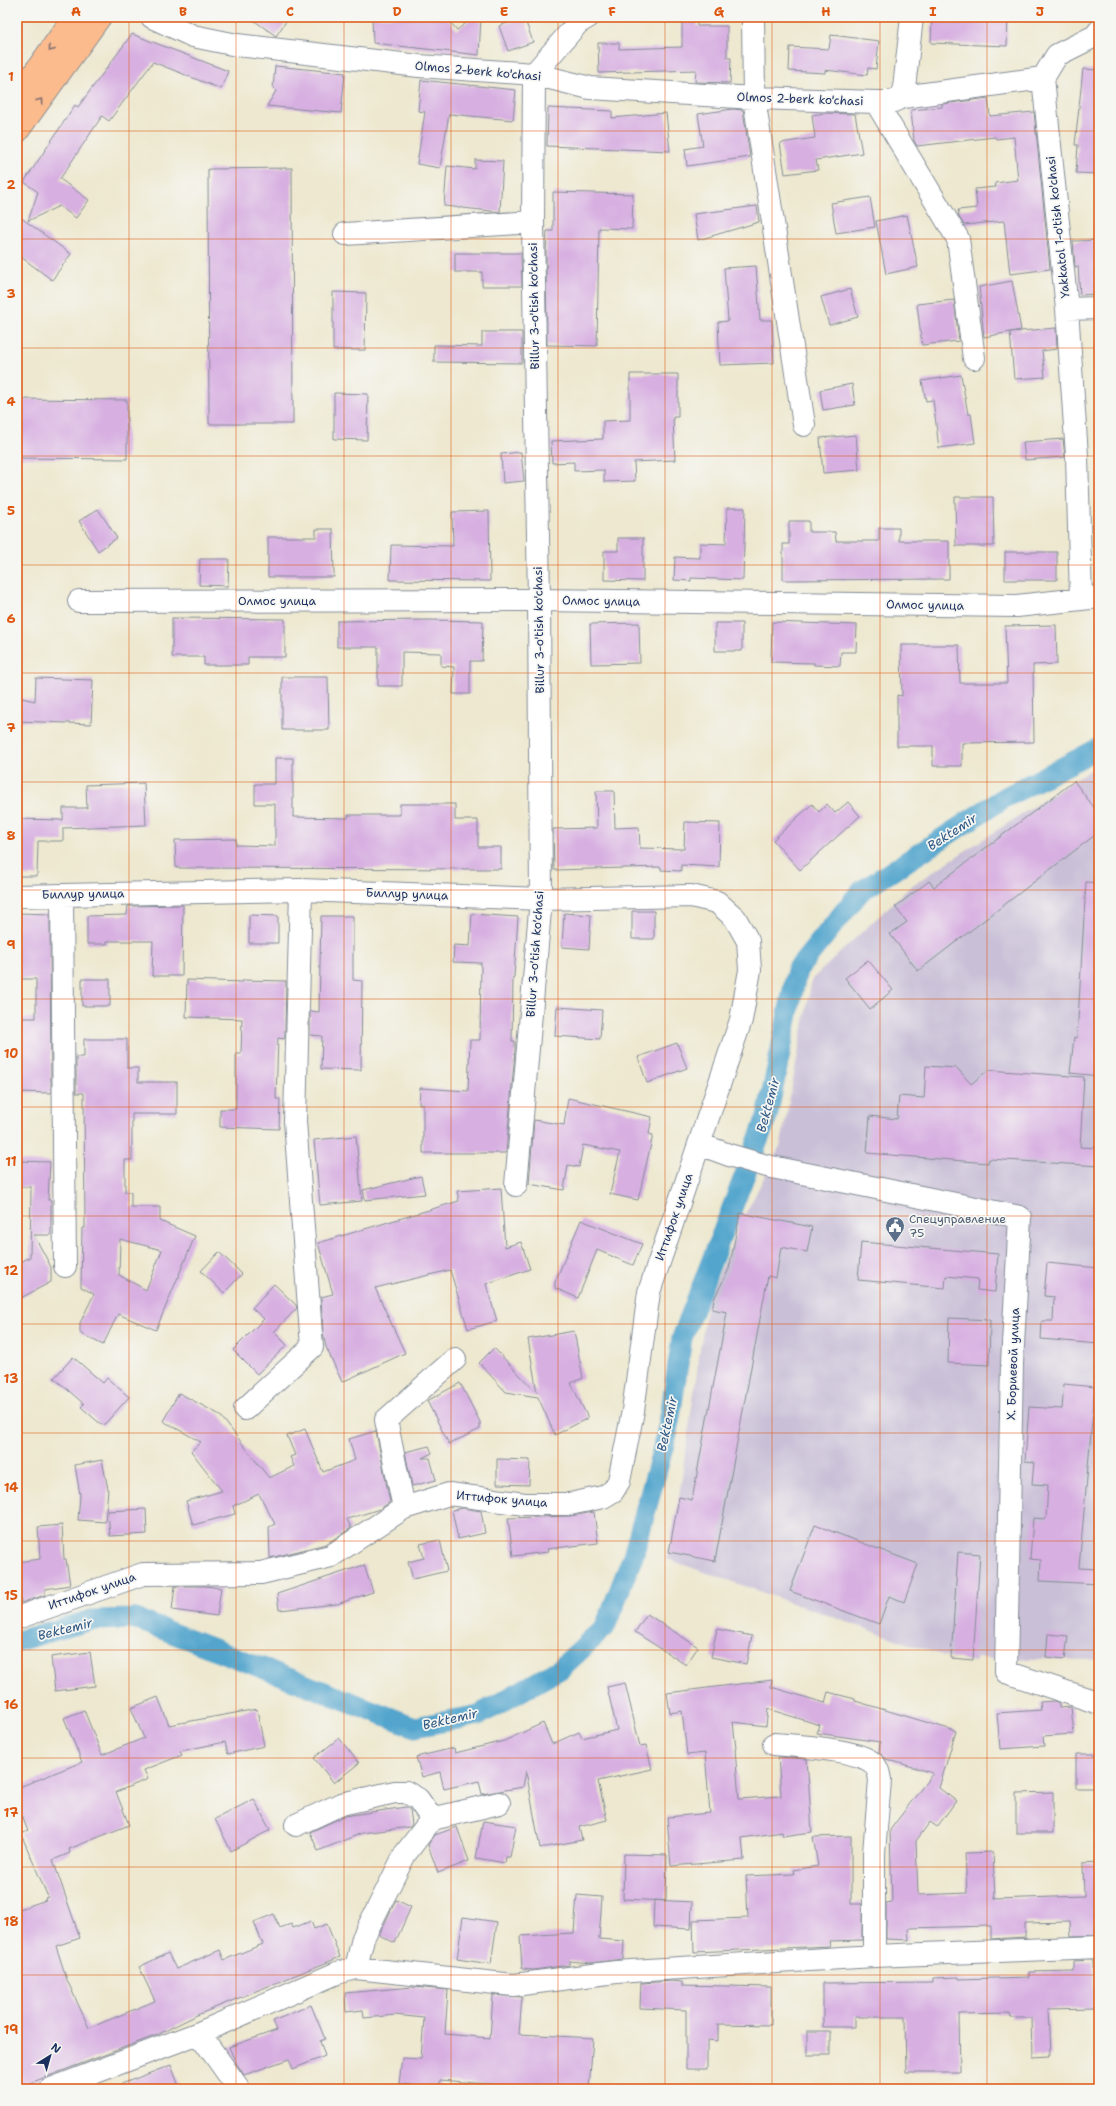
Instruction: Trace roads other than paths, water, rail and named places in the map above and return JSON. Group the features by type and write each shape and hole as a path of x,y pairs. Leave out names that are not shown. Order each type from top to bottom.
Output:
{"highway":[{"path":"17,97 74,17"},
{"path":"17,132 100,17"}],"street":[{"name":"Olmos 2-berk ko'chasi","path":"152,17 193,36 237,45 419,66 534,74 590,88 754,98 876,102 891,102 903,97"},
{"path":"534,74 578,23 588,17"},
{"path":"753,17 754,98 804,425"},
{"path":"912,17 903,97 1043,78 1057,55 1095,36 1099,30"},
{"name":"Billur 3-o'tish ko'chasi","path":"516,1185 541,899 539,600 533,222 534,74"},
{"name":"Yakkatol 1-o'tish ko'chasi","path":"1043,78 1067,309 1077,456 1090,598"},
{"path":"876,102 958,239 974,358"},
{"path":"345,234 533,222"},
{"path":"1067,309 1099,308"},
{"name":"Олмос улица","path":"79,601 539,600 1017,606 1090,598"},
{"path":"245,1409 312,1347 295,1122 301,890"},
{"name":"Биллур улица","path":"17,896 301,890 541,899 691,896 717,902 735,918 748,941 750,970"},
{"path":"62,894 65,1266"},
{"name":"Иттифок улица","path":"17,1618 143,1574 261,1573 331,1556 404,1508 450,1494 525,1504 570,1504 603,1497 613,1491 619,1481 634,1411 648,1292 741,1020 750,970"},
{"name":"Х. Бориевой улица","path":"699,1144 729,1155 767,1166 1020,1216 1012,1363 1006,1672 1099,1703"},
{"path":"404,1508 386,1420 455,1360"},
{"path":"774,1744 826,1748 863,1758 873,1763 878,1770 880,1780 874,1853 874,1956"},
{"path":"296,1825 340,1804 395,1792 406,1792 418,1799 432,1819"},
{"path":"356,1968 363,1938 405,1854 432,1819 499,1803"},
{"path":"51,2089 199,2033 337,1973 356,1968 514,1985 616,1972 874,1956 1099,1947"},
{"path":"199,2033 239,2089"}],"waterway":[{"name":"Bektemir","path":"17,1641 92,1620 136,1619 415,1727 479,1715 560,1669 605,1627 633,1556 668,1430 682,1338 767,1117 797,970 860,892 1004,798 1099,748"}],"place":[{"name":"Спецуправление 75","path":"895,1243"}]}
